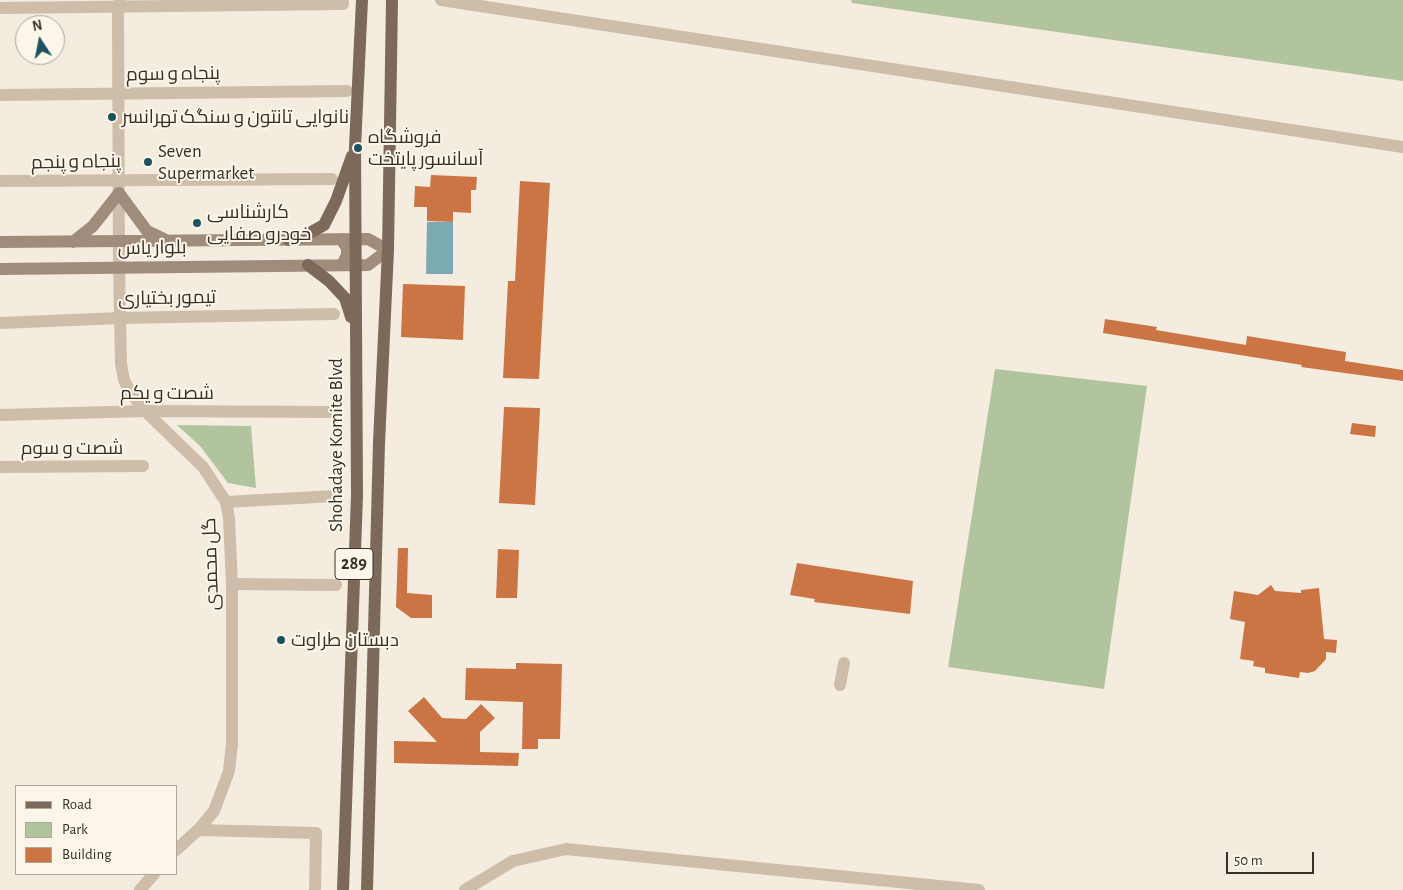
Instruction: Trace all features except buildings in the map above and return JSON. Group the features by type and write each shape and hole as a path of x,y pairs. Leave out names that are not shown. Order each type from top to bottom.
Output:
{"main road":[{"name":"Shohadaye Komite Blvd","path":"343,890 357,495 355,328 348,265 348,239 355,147 362,0"},
{"name":"289","path":"367,890 379,443 388,250 392,0"},
{"path":"289,240 315,231 329,218 355,147"},
{"path":"73,242 93,226 119,186 147,232 168,241"},
{"name":"بلوار یاس","path":"0,242 368,238 388,250 368,265 0,269"},
{"path":"308,265 329,281 345,298 355,328"}],"street":[{"path":"0,8 118,3 343,4 343,0"},
{"path":"441,0 1403,147"},
{"name":"گل محمدی","path":"118,3 119,267 121,364 124,380 131,393 146,411 203,467 226,502 229,518 232,584 232,744 230,772 214,811 198,830 178,848"},
{"name":"پنجاه و سوم","path":"0,95 347,91"},
{"name":"پنجاه و پنجم","path":"0,181 119,186 332,179"},
{"name":"تیمور بختیاری","path":"0,323 121,318 334,314"},
{"name":"شصت و یکم","path":"0,415 146,411 334,412"},
{"name":"شصت و سوم","path":"0,467 143,466"},
{"path":"226,502 335,496"},
{"path":"232,584 336,585"},
{"path":"840,685 844,663"},
{"path":"198,830 316,832 315,890"},
{"path":"465,890 513,861 566,849 877,885 979,890"},
{"path":"140,890 153,875"}],"green space":[{"path":"851,0 1403,0 1403,81 852,3"},
{"path":"995,369 1147,386 1104,689 948,667"},
{"path":"177,425 251,426 256,488 228,483 200,446"}],"water":[{"path":"427,222 453,222 453,274 426,274"}],"place":[{"name":"نانوایی تانتون و سنگک تهرانسر","path":"112,117"},
{"name":"فروشگاه آسانسور پایتخت","path":"358,148"},
{"name":"Seven Supermarket","path":"148,162"},
{"name":"کارشناسی خودرو صفایی","path":"197,223"},
{"name":"دبستان طراوت","path":"281,640"}]}
